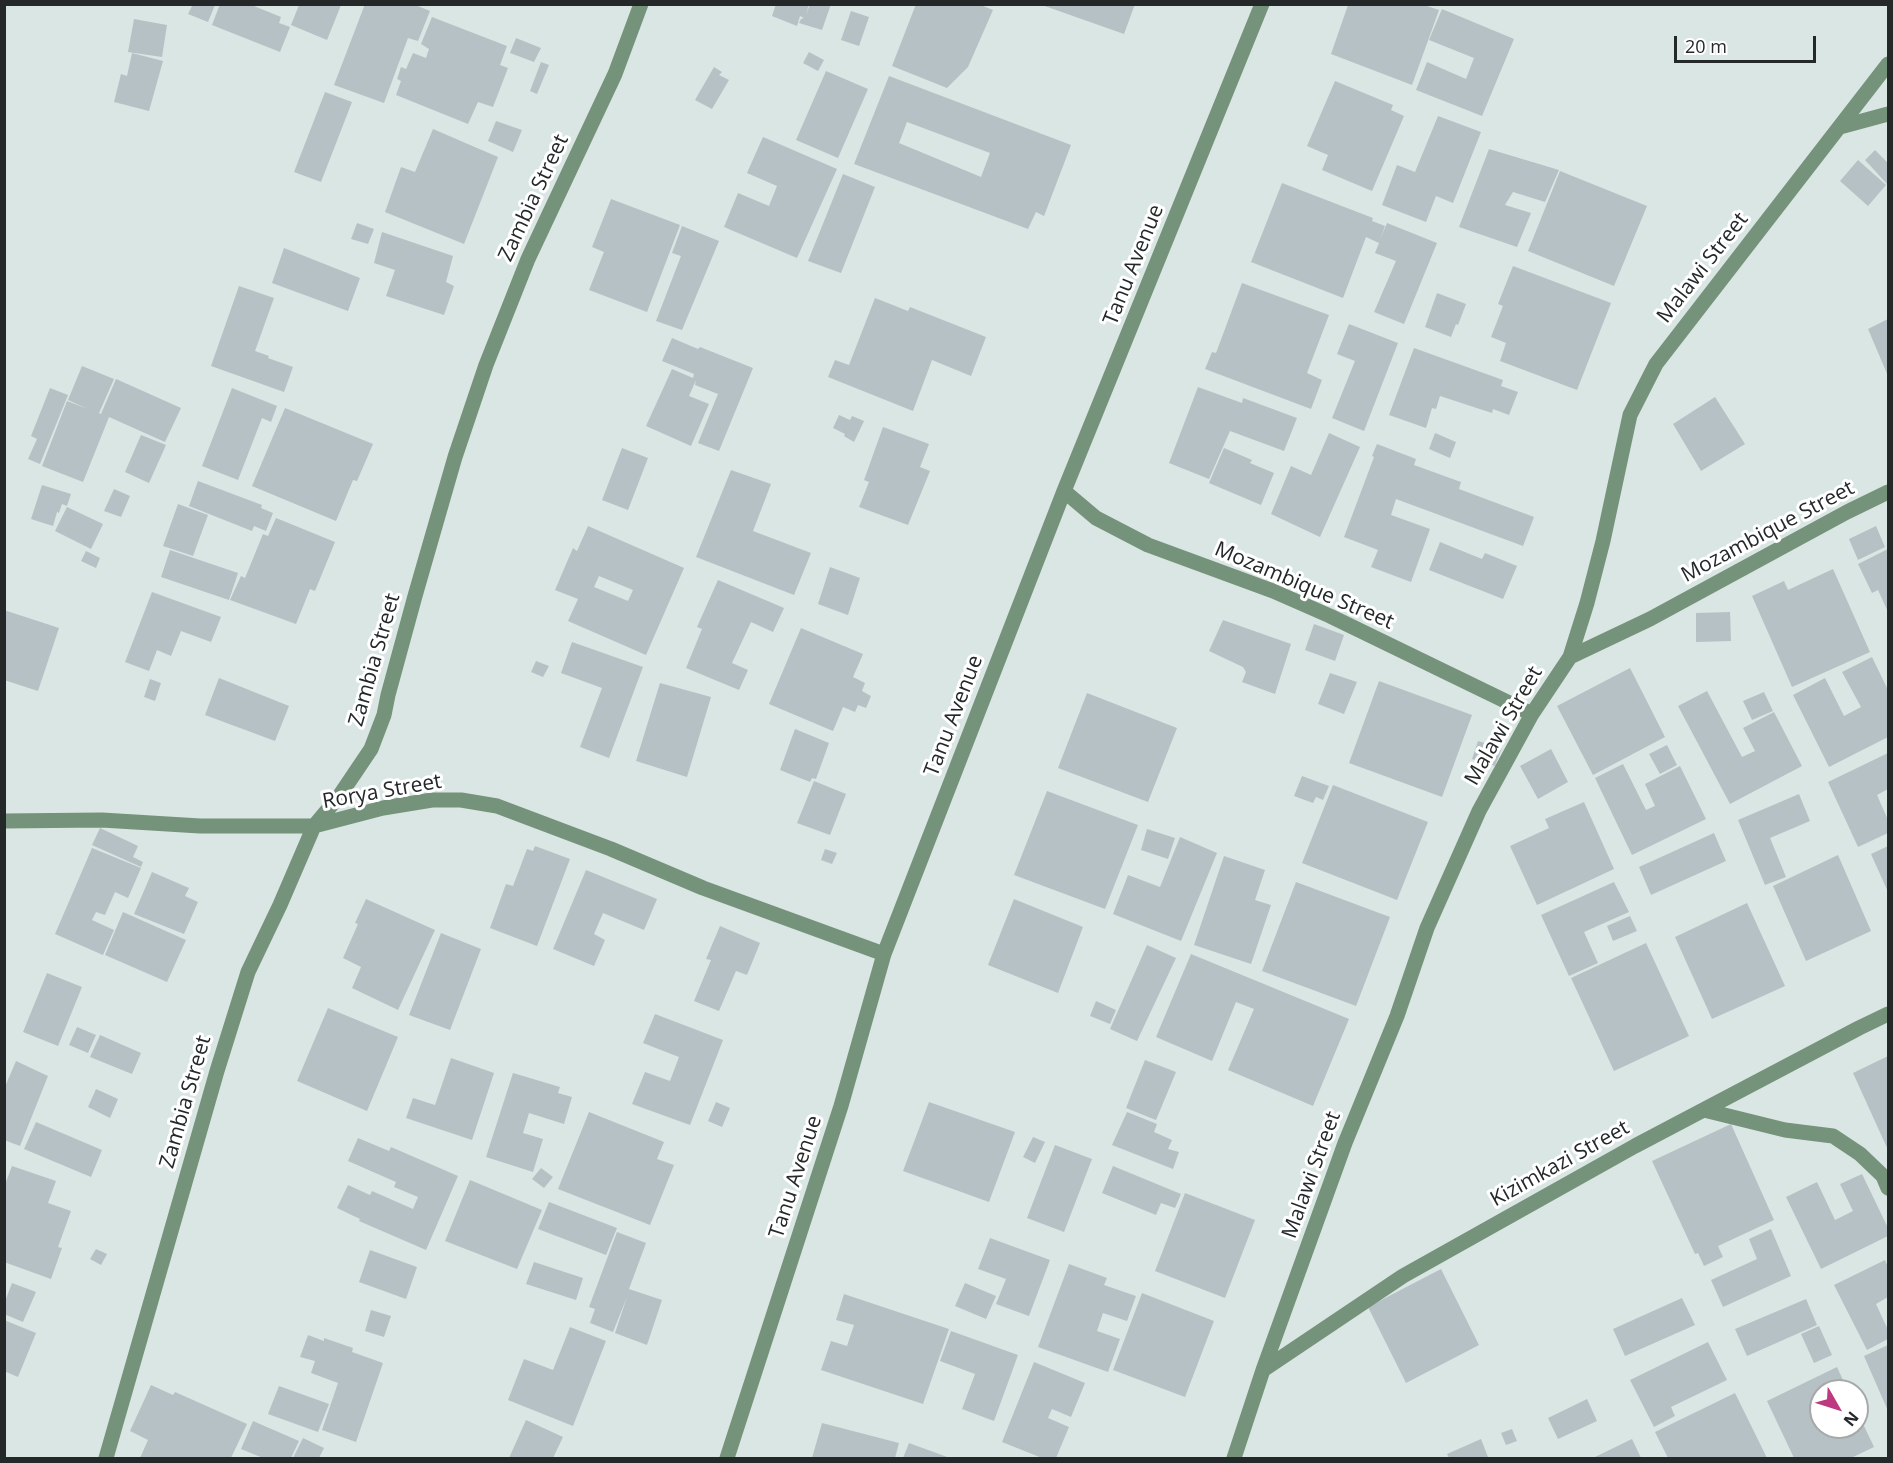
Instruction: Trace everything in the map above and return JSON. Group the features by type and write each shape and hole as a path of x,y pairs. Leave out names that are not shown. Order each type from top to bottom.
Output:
{"street":[{"name":"Zambia Street","path":"106,1458 234,1013 248,972 314,826 340,795 371,749 384,716 415,596 486,365 528,259 615,74 641,4"},
{"name":"Tanu Avenue","path":"727,1458 841,1106 884,954 1064,490 1262,4"},
{"name":"Malawi Street","path":"1234,1458 1263,1370 1345,1143 1397,1016 1427,928 1479,811 1532,714 1570,657 1600,551 1630,415 1656,364 1705,297 1790,193 1888,64"},
{"path":"1840,127 1888,114"},
{"name":"Mozambique Street","path":"1064,490 1096,519 1148,545 1273,591 1330,616 1532,714"},
{"name":"Mozambique Street","path":"1570,657 1650,619 1888,492"},
{"name":"Rorya Street","path":"4,821 102,820 200,826 314,826 383,808 432,800 461,800 497,806 611,849 703,888 884,954"},
{"name":"Kizimkazi Street","path":"1263,1370 1403,1276 1635,1146 1888,1014"},
{"path":"1704,1110 1785,1130 1833,1136 1860,1154 1883,1176 1888,1188"}],"building":[{"path":"193,4 215,5 208,22 188,14"},
{"path":"220,4 249,4 281,17 279,23 290,27 280,52 212,25"},
{"path":"365,4 413,4 430,11 418,41 408,38 384,103 334,85"},
{"path":"776,4 809,4 806,15 810,4 831,4 822,30 799,23 804,18 800,16 797,26 772,16"},
{"path":"916,4 978,4 993,10 968,67 947,88 892,66"},
{"path":"1039,4 1135,4 1124,34"},
{"path":"299,5 341,5 327,40 291,25"},
{"path":"1348,5 1424,5 1439,10 1412,85 1331,54"},
{"path":"1442,9 1514,39 1482,116 1416,90 1427,62 1466,79 1474,58 1429,40"},
{"path":"851,11 869,17 859,46 841,40"},
{"path":"432,17 507,46 500,65 508,68 493,107 478,102 468,124 396,95 401,81 397,79 401,67 406,69 413,53 426,58 429,49 421,44"},
{"path":"134,19 167,25 162,57 128,52"},
{"path":"516,38 541,48 534,62 510,53"},
{"path":"809,52 824,60 818,71 803,63"},
{"path":"132,53 163,61 149,111 114,102 121,74 127,76"},
{"path":"541,62 549,65 537,94 530,91"},
{"path":"714,67 722,72 719,75 729,80 712,109 695,100"},
{"path":"826,71 868,89 838,158 796,140"},
{"path":"889,76 1071,145 1044,216 1036,212 1028,229 854,164","holes":["907,122 990,153 981,177 899,143"]},
{"path":"1335,81 1393,105 1391,110 1404,116 1372,191 1322,170 1328,155 1307,146"},
{"path":"325,92 352,102 321,182 294,172"},
{"path":"1438,116 1481,132 1453,203 1436,196 1426,222 1382,205 1397,165 1415,172"},
{"path":"496,121 522,130 513,152 488,141"},
{"path":"433,129 498,157 464,244 385,212 401,167 415,172"},
{"path":"763,137 837,169 797,258 724,227 738,193 769,206 777,186 747,173"},
{"path":"1489,149 1559,170 1545,202 1513,192 1505,205 1531,213 1517,247 1459,227"},
{"path":"1875,150 1888,163 1888,185 1865,160"},
{"path":"1858,160 1886,185 1868,206 1840,181"},
{"path":"1560,171 1647,206 1614,286 1528,251"},
{"path":"843,174 875,187 841,273 808,261"},
{"path":"1282,183 1373,218 1372,221 1385,226 1380,240 1387,223 1437,243 1404,324 1374,312 1396,261 1375,253 1379,243 1366,237 1343,298 1251,262"},
{"path":"611,199 680,225 647,312 589,290 604,252 592,247"},
{"path":"357,223 374,229 368,244 351,239"},
{"path":"682,226 719,241 682,330 656,321 681,256 672,253"},
{"path":"382,232 453,256 446,282 454,286 444,315 386,296 395,270 374,263"},
{"path":"284,248 360,278 348,311 272,283"},
{"path":"1513,266 1611,303 1577,390 1500,361 1506,343 1491,337 1503,306 1498,304"},
{"path":"1242,283 1329,315 1307,373 1322,380 1311,409 1205,369 1212,352 1216,353"},
{"path":"239,286 274,298 255,351 293,367 284,392 211,366"},
{"path":"1437,293 1466,304 1451,337 1425,327"},
{"path":"875,298 908,311 910,307 986,337 971,376 932,360 913,411 828,377 835,360 849,365"},
{"path":"1888,319 1888,376 1868,329"},
{"path":"1349,324 1398,343 1364,431 1332,418 1355,361 1337,354"},
{"path":"672,338 753,368 719,451 698,443 718,394 695,385 696,380 689,396 709,404 691,446 646,426 672,369 693,378 694,374 662,361"},
{"path":"1414,348 1503,380 1501,386 1518,392 1509,415 1493,409 1492,413 1440,396 1436,409 1432,408 1426,428 1389,415"},
{"path":"82,366 114,379 99,413 101,414 116,379 181,408 165,442 109,417 83,482 42,466 67,401 88,409 68,400"},
{"path":"1198,387 1242,403 1243,398 1297,418 1284,451 1230,431 1209,479 1169,463"},
{"path":"50,388 68,395 40,464 28,459 37,439 31,436"},
{"path":"232,388 277,406 271,422 262,418 238,480 202,466"},
{"path":"1715,397 1745,444 1701,471 1673,424"},
{"path":"285,408 373,444 357,481 353,480 336,521 252,486"},
{"path":"839,415 850,420 852,416 864,421 854,442 833,428"},
{"path":"883,427 929,444 920,467 930,471 908,525 859,507 869,482 864,480"},
{"path":"1329,433 1360,447 1320,537 1271,514 1291,466 1311,475"},
{"path":"1435,433 1456,442 1450,458 1429,449"},
{"path":"141,435 166,445 149,483 125,472"},
{"path":"1377,444 1416,459 1414,465 1461,482 1459,489 1534,517 1523,546 1396,499 1391,515 1430,529 1411,582 1371,567 1378,550 1344,537"},
{"path":"622,448 648,458 628,510 602,500"},
{"path":"1224,448 1274,473 1261,505 1209,483"},
{"path":"731,470 771,484 753,531 811,553 794,595 696,557"},
{"path":"198,481 262,505 261,508 273,513 266,531 254,526 252,531 189,506"},
{"path":"42,485 71,494 67,506 62,504 59,513 57,512 53,526 31,519"},
{"path":"114,489 130,496 121,517 104,511"},
{"path":"178,504 208,515 193,556 163,546"},
{"path":"67,507 103,524 91,549 55,531"},
{"path":"276,518 335,542 315,591 310,589 296,624 230,600 241,576 245,578 263,534 268,536"},
{"path":"588,526 684,568 646,655 568,621 578,599 555,590 573,548 577,551","holes":["599,576 633,590 628,601 594,587"]},
{"path":"1876,526 1885,547 1858,560 1849,539"},
{"path":"1440,542 1482,559 1485,553 1517,566 1503,599 1429,570"},
{"path":"1888,549 1888,612 1878,590 1872,593 1858,564"},
{"path":"170,550 238,573 229,600 161,577"},
{"path":"86,551 100,558 96,568 81,561"},
{"path":"830,567 860,578 848,615 818,604"},
{"path":"1833,569 1870,652 1792,687 1752,596 1784,581 1788,590"},
{"path":"718,580 784,608 773,632 751,622 732,663 748,670 739,690 686,668 702,629 697,627"},
{"path":"152,592 221,617 211,642 181,631 171,656 157,650 149,671 125,662"},
{"path":"4,610 59,628 38,691 4,680"},
{"path":"1730,612 1731,641 1696,642 1696,613"},
{"path":"1223,620 1291,644 1275,694 1242,682 1246,672 1243,667 1209,651"},
{"path":"1314,624 1344,635 1335,661 1305,650"},
{"path":"801,628 863,654 853,677 865,683 862,691 871,696 866,708 858,705 855,712 843,707 833,731 769,704"},
{"path":"572,642 643,667 609,758 580,747 602,688 561,673"},
{"path":"1872,657 1888,690 1888,737 1829,767 1793,695 1825,678 1844,716 1861,707 1842,672"},
{"path":"536,661 549,666 543,677 531,672"},
{"path":"1630,668 1665,737 1593,775 1557,706"},
{"path":"1330,673 1357,682 1344,714 1318,704"},
{"path":"219,678 289,706 275,741 205,715"},
{"path":"150,679 161,683 155,701 144,697"},
{"path":"1379,681 1472,715 1442,797 1349,763"},
{"path":"660,683 711,697 687,777 636,761"},
{"path":"1707,691 1742,757 1755,751 1743,728 1774,712 1802,766 1730,804 1678,706"},
{"path":"1764,692 1773,711 1752,720 1743,701"},
{"path":"1087,693 1177,728 1148,802 1058,768"},
{"path":"795,729 829,743 816,779 812,778 810,782 780,770"},
{"path":"1478,741 1502,748 1495,766 1472,759"},
{"path":"1667,745 1677,765 1660,774 1649,754"},
{"path":"1551,749 1568,782 1538,799 1520,766"},
{"path":"1888,753 1888,789 1877,795 1888,820 1888,833 1858,847 1828,782"},
{"path":"1623,764 1646,810 1655,806 1645,784 1680,766 1706,819 1632,855 1595,778"},
{"path":"1302,776 1329,786 1323,800 1316,797 1313,803 1294,796"},
{"path":"814,781 846,794 830,835 797,823"},
{"path":"1333,785 1428,822 1397,900 1302,863"},
{"path":"1047,791 1138,825 1105,909 1014,875"},
{"path":"1799,794 1810,821 1770,838 1786,877 1765,885 1738,820"},
{"path":"1584,802 1614,869 1537,905 1510,846 1549,828 1545,819"},
{"path":"100,828 138,846 133,857 143,862 141,867 92,845"},
{"path":"1147,829 1175,838 1168,859 1141,850"},
{"path":"1714,833 1726,861 1651,895 1639,867"},
{"path":"1180,837 1217,853 1181,941 1113,914 1128,875 1160,887"},
{"path":"535,846 570,859 537,946 490,928 506,884 513,886 527,849 533,851"},
{"path":"1888,846 1888,892 1871,854"},
{"path":"92,848 141,868 128,898 115,892 105,915 96,912 92,920 114,930 103,955 55,934"},
{"path":"825,849 837,853 832,864 821,860"},
{"path":"1838,855 1871,931 1806,961 1773,886"},
{"path":"1224,856 1265,870 1255,900 1271,905 1251,964 1194,945"},
{"path":"586,870 657,899 644,930 603,913 594,934 605,940 594,966 553,949"},
{"path":"152,872 189,888 185,896 198,902 184,934 134,914"},
{"path":"1296,882 1390,917 1356,1006 1262,971"},
{"path":"1614,882 1629,912 1584,932 1598,963 1569,976 1541,915"},
{"path":"366,899 435,930 398,1010 352,988 361,967 343,958"},
{"path":"1014,899 1083,927 1058,993 988,965"},
{"path":"1747,903 1785,986 1712,1019 1675,937"},
{"path":"123,912 186,940 167,982 105,955"},
{"path":"1630,916 1637,931 1613,941 1607,926"},
{"path":"720,926 760,943 747,975 736,971 719,1011 694,1001 711,960 706,959"},
{"path":"441,933 481,949 450,1030 409,1015"},
{"path":"1646,943 1689,1036 1614,1071 1571,978"},
{"path":"1147,945 1176,958 1137,1041 1110,1029"},
{"path":"1191,954 1349,1019 1313,1106 1228,1070 1254,1009 1236,1002 1212,1061 1156,1037"},
{"path":"47,973 82,987 58,1046 23,1032"},
{"path":"1096,1001 1116,1010 1110,1024 1090,1016"},
{"path":"328,1008 398,1037 367,1111 297,1081"},
{"path":"655,1014 723,1040 690,1125 632,1104 645,1072 670,1081 679,1057 643,1043"},
{"path":"77,1027 96,1035 88,1053 69,1045"},
{"path":"100,1035 141,1053 132,1074 90,1057"},
{"path":"1888,1056 1888,1150 1853,1073"},
{"path":"451,1058 494,1073 472,1140 406,1118 413,1098 435,1105"},
{"path":"1145,1060 1176,1072 1156,1120 1126,1108"},
{"path":"16,1061 48,1076 20,1146 4,1140 4,1089"},
{"path":"513,1073 560,1087 558,1093 572,1097 564,1124 529,1113 523,1133 543,1139 533,1172 486,1157"},
{"path":"96,1089 118,1099 110,1118 88,1107"},
{"path":"716,1102 730,1108 722,1127 708,1121"},
{"path":"929,1102 1015,1132 989,1202 903,1171"},
{"path":"589,1112 664,1142 657,1159 674,1165 650,1225 558,1189"},
{"path":"1127,1112 1157,1124 1154,1132 1172,1140 1168,1149 1179,1152 1173,1169 1112,1145"},
{"path":"36,1122 102,1150 91,1177 24,1149"},
{"path":"1731,1124 1774,1220 1718,1246 1723,1257 1704,1266 1698,1253 1695,1254 1652,1161"},
{"path":"1033,1137 1045,1142 1035,1163 1023,1157"},
{"path":"358,1138 389,1151 391,1147 458,1176 426,1250 359,1221 360,1219 337,1208 348,1185 370,1195 372,1191 413,1209 418,1197 394,1187 396,1182 348,1161"},
{"path":"1055,1145 1092,1159 1064,1232 1027,1218"},
{"path":"12,1166 56,1181 48,1203 71,1211 58,1247 62,1248 51,1279 4,1262 4,1187"},
{"path":"1113,1166 1181,1194 1175,1208 1161,1203 1156,1215 1102,1193"},
{"path":"541,1168 553,1177 544,1188 532,1179"},
{"path":"1862,1174 1888,1228 1888,1236 1821,1269 1786,1197 1817,1182 1835,1220 1853,1211 1840,1184"},
{"path":"470,1180 542,1210 517,1269 445,1241"},
{"path":"1185,1193 1255,1220 1225,1298 1155,1271"},
{"path":"549,1202 617,1228 606,1255 538,1229"},
{"path":"1771,1229 1791,1276 1723,1307 1711,1280 1757,1259 1749,1239"},
{"path":"617,1232 646,1243 629,1289 662,1300 647,1345 615,1333 627,1297 613,1332 590,1323 595,1309 589,1307"},
{"path":"990,1238 1050,1260 1029,1316 996,1304 1006,1279 978,1269"},
{"path":"96,1249 107,1254 101,1265 90,1259"},
{"path":"370,1250 417,1267 406,1299 359,1282"},
{"path":"1885,1260 1888,1267 1888,1297 1876,1304 1888,1330 1888,1339 1867,1350 1834,1285"},
{"path":"534,1262 583,1278 576,1300 526,1284"},
{"path":"1069,1264 1107,1278 1104,1285 1136,1296 1127,1321 1103,1313 1097,1331 1120,1339 1108,1372 1038,1347"},
{"path":"1441,1269 1479,1345 1406,1383 1368,1307"},
{"path":"12,1283 36,1292 23,1322 4,1314 4,1304"},
{"path":"965,1283 996,1296 986,1319 955,1306"},
{"path":"1142,1293 1214,1321 1185,1397 1113,1370"},
{"path":"844,1294 949,1329 923,1404 821,1370 831,1341 847,1346 854,1325 836,1320"},
{"path":"1682,1298 1695,1325 1625,1356 1613,1329"},
{"path":"1806,1299 1817,1325 1747,1356 1735,1329"},
{"path":"371,1310 391,1316 384,1337 365,1331"},
{"path":"4,1320 36,1333 18,1377 4,1371"},
{"path":"1819,1326 1832,1355 1814,1363 1801,1334"},
{"path":"570,1327 606,1341 573,1426 508,1400 524,1359 553,1370"},
{"path":"951,1331 1018,1355 994,1421 962,1409 975,1374 940,1361"},
{"path":"308,1335 353,1348 352,1352 383,1363 356,1442 322,1430 338,1383 311,1373 315,1361 300,1357"},
{"path":"1708,1342 1727,1380 1671,1407 1675,1416 1654,1427 1630,1380"},
{"path":"1888,1345 1888,1411 1864,1356"},
{"path":"1034,1362 1085,1383 1071,1417 1052,1409 1048,1418 1069,1427 1056,1458 1042,1458 1002,1442"},
{"path":"1837,1367 1842,1379 1812,1379"},
{"path":"1809,1381 1809,1439 1869,1439 1869,1436 1874,1447 1851,1458 1794,1458 1767,1401"},
{"path":"151,1385 173,1395 175,1392 247,1424 231,1458 140,1458 148,1440 130,1431"},
{"path":"279,1386 329,1404 318,1432 268,1414"},
{"path":"1735,1393 1767,1458 1668,1458 1655,1432"},
{"path":"1587,1399 1597,1421 1558,1439 1548,1418"},
{"path":"526,1420 563,1437 553,1458 509,1458"},
{"path":"253,1421 299,1441 291,1458 263,1458 241,1449"},
{"path":"822,1423 899,1443 895,1458 812,1458"},
{"path":"1512,1429 1517,1441 1506,1445 1501,1433"},
{"path":"303,1438 324,1448 319,1458 293,1458"},
{"path":"1481,1439 1488,1457 1449,1458 1447,1454"},
{"path":"1632,1439 1641,1458 1593,1458"},
{"path":"909,1443 950,1458 903,1458"}]}
